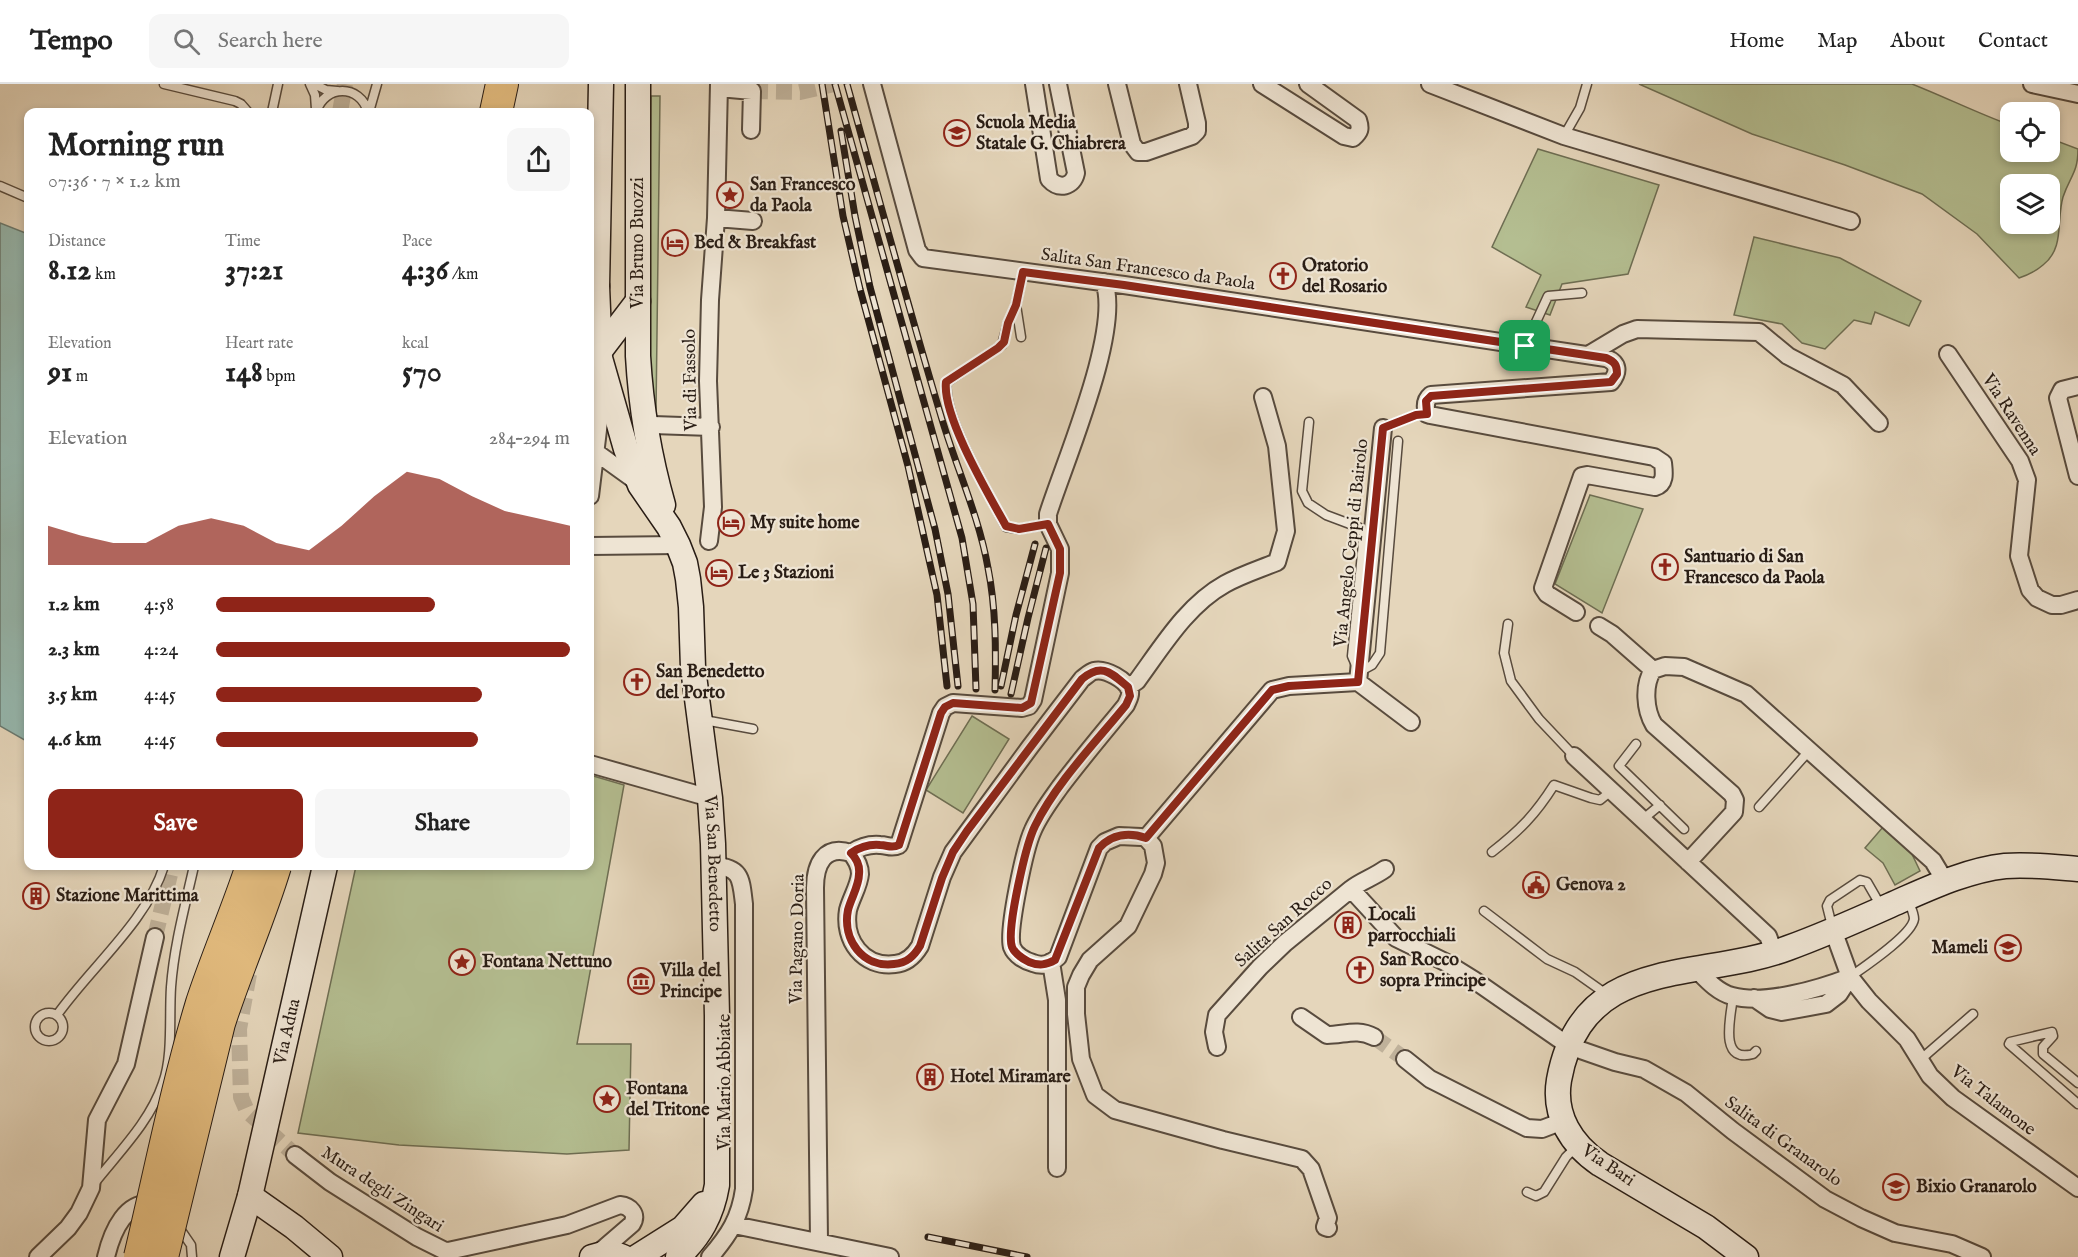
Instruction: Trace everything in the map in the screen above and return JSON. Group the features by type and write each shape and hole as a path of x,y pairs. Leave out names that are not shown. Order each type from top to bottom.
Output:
{"highway":[{"path":"497,108 502,84"},
{"path":"520,108 524,84"},
{"path":"140,1257 197,1023 251,870"},
{"path":"162,1257 219,1023 274,870"}],"main road":[{"path":"594,301 597,286 601,84"},
{"name":"Via Bruno Buozzi","path":"638,84 640,401"},
{"name":"Via San Benedetto","path":"597,286 597,358 640,485 673,536"},
{"path":"597,358 638,301"},
{"name":"Via San Benedetto","path":"637,1257 677,1252 695,1239 708,1221 717,1185 714,866 710,798 698,719 688,579 685,563 673,536 655,476 640,401"},
{"path":"1574,1036 1590,1014 1610,996 1628,985 1666,973 1732,963 1774,952 1833,930 1946,881 2008,866 2078,869"},
{"name":"Via Adua","path":"232,1257 250,1196 324,870"},
{"name":"Via Bari","path":"1574,1036 1562,1064 1558,1086 1558,1104 1571,1138 1600,1164 1707,1227 1746,1257"},
{"path":"250,1196 294,1227 330,1257"},
{"path":"594,1256 610,1252 623,1257"}],"street":[{"name":"Salita San Francesco da Paola","path":"872,84 917,250 921,256 1588,355 1613,361 1617,366 1617,374 1611,382 1431,396 1426,401 1427,414"},
{"path":"1034,84 1049,179 1058,186 1064,186 1070,184 1076,173 1058,84"},
{"path":"1117,84 1132,144 1138,152 1146,152 1191,136 1197,131 1188,84"},
{"path":"1262,84 1344,136 1353,138 1359,134 1361,127 1358,120 1308,84"},
{"path":"1430,84 1564,136 1851,221"},
{"path":"2031,84 2078,94"},
{"name":"Via di Fassolo","path":"709,541 713,507 708,381 710,300 716,218 719,86 752,91 751,130"},
{"path":"716,218 753,221"},
{"path":"1104,282 1108,292 1105,341 1048,514 1048,524 1060,549 1060,573 1031,703 1022,708 953,703 945,707 941,713 899,845 892,848 881,844 864,846 851,853 856,859 860,873 847,921 852,944 868,961 889,965 907,960 914,955 920,946 953,852 1082,679 1093,671 1105,670 1112,673 1128,687 1130,696 1126,705 1042,813 1027,844 1012,926 1012,944 1017,954 1029,962 1038,964 1051,962 1058,957 1099,848 1105,842 1119,836 1134,835 1146,838 1154,846 1156,863 1137,909 1124,932 1090,960 1076,987 1076,1014 1081,1059 1095,1095 1114,1110 1302,1159 1311,1169 1328,1218 1325,1227 1328,1228"},
{"path":"1588,355 1623,334 1637,329 1759,332 1788,356 1843,385 1879,423"},
{"name":"Via Ravenna","path":"1948,354 2020,461 2027,480 2019,556 2030,590 2035,597 2052,605 2078,600"},
{"path":"594,440 601,405 597,358"},
{"name":"Via Ravenna","path":"2078,386 2064,389 2058,396 2078,476"},
{"path":"1128,687 1137,681 1188,614 1203,600 1224,584 1277,562 1280,556 1286,531 1276,446 1263,397"},
{"path":"1427,414 1654,457 1663,463 1662,482 1655,487 1587,474 1582,476 1543,588 1547,594 1576,612"},
{"path":"644,427 653,425 711,427"},
{"name":"Via Angelo Ceppi di Bairolo","path":"1358,677 1383,428"},
{"path":"594,451 640,485"},
{"path":"594,546 673,536"},
{"path":"1599,626 1612,634 1653,670"},
{"path":"1688,862 1734,812 1736,800 1654,725 1649,712 1648,680 1653,670 1665,666 1684,668 1746,694 1808,752 1933,861 1946,881"},
{"path":"1146,838 1272,690 1358,677 1411,722"},
{"path":"1574,756 1768,936 1774,952"},
{"path":"594,765 710,798"},
{"name":"Via Pagano Doria","path":"813,1240 815,877 818,866 826,854 840,851 851,853"},
{"name":"Via Mario Abbiate","path":"714,866 725,866 735,871 740,878 744,904 744,1189 740,1226"},
{"name":"Salita San Rocco","path":"1217,1047 1214,1032 1217,1015 1260,967 1285,943 1359,883 1369,880 1385,869"},
{"name":"Salita San Rocco","path":"1352,889 1396,938 1445,962 1574,1036"},
{"name":"Via Talamone","path":"1833,930 1850,977 1907,1039 1930,1076 1953,1098 2078,1188"},
{"path":"38,1257 79,1214 91,1188 97,1120 130,1052 154,937"},
{"path":"1051,962 1057,1000 1057,1168"},
{"path":"1695,969 1712,985 1733,997 1754,998 1785,995 1820,988 1850,977"},
{"path":"1301,1017 1327,1035 1353,1032 1367,1033 1374,1037"},
{"name":"Salita di Granarolo","path":"1574,1036 1616,1062 1644,1069 1686,1093 1825,1199 1895,1233 1953,1244 1982,1257"},
{"path":"1405,1059 1430,1079 1527,1128 1542,1129 1563,1120"},
{"name":"Mura degli Zingari","path":"295,1155 374,1211 448,1251 567,1225 620,1205 628,1207 635,1218 632,1224 594,1256"},
{"path":"105,1257 114,1230 134,1207 142,1203 156,1204 166,1209 174,1221 176,1232 170,1257"},
{"path":"710,1257 740,1226 890,1257"}],"lane":[{"path":"164,84 235,101 244,108"},
{"path":"273,108 278,84"},
{"path":"312,84 326,90 352,93 363,93 375,84"},
{"path":"312,84 316,108"},
{"path":"369,108 375,84"},
{"path":"1564,136 1580,108 1587,84"},
{"path":"318,108 324,98 337,91"},
{"path":"352,93 364,102 366,108"},
{"path":"0,186 24,196"},
{"name":"Salita San Francesco da Paola","path":"1021,337 1016,305 1023,272"},
{"path":"1525,346 1548,297 1582,293"},
{"path":"1016,305 1002,345 946,382 946,386 952,414 971,462 1006,526 1019,529 1048,524"},
{"name":"Via Angelo Ceppi di Bairolo","path":"1383,428 1416,415 1427,414"},
{"path":"1309,422 1302,491 1308,503 1326,515 1358,527 1364,533 1352,656 1358,677"},
{"name":"Via Angelo Ceppi di Bairolo","path":"1358,677 1372,665 1380,653 1398,441"},
{"path":"1508,624 1504,653 1511,681 1539,719 1574,756"},
{"path":"698,719 753,729"},
{"path":"1636,744 1619,766 1684,829"},
{"path":"1759,807 1808,752"},
{"path":"1492,852 1537,812 1554,785 1600,800 1611,791"},
{"path":"1642,820 1660,805"},
{"path":"57,1015 74,991 147,905 162,870"},
{"path":"91,1188 153,1107 164,1082 168,1059 174,960 193,870"},
{"path":"1833,930 1827,906 1830,900 1860,880 1867,882 1882,909"},
{"path":"1850,977 1882,954 1910,929 1914,918 1907,898"},
{"path":"1484,911 1547,959 1575,972 1610,996"},
{"path":"1733,997 1728,1036 1732,1048 1738,1055 1747,1056 1756,1051"},
{"path":"43,1014 57,1015 63,1026 61,1040 46,1041 35,1031 36,1021 43,1014"},
{"path":"1920,1060 1973,1014"},
{"path":"2078,1083 2043,1054 2043,1047 2053,1036 2052,1032 2010,1042 2009,1044 2078,1104"},
{"path":"1527,1192 1536,1196 1544,1192 1566,1157 1578,1146"},
{"path":"174,1221 191,1245 192,1257"}],"green space":[{"path":"1639,84 1912,84 2000,121 2000,162 2060,162 2060,142 2078,149 2075,169 2063,197 2060,220 2060,174 2000,174 2000,234 2059,234 2050,258 2031,273 2019,278 1977,234 1922,194 1752,134"},
{"path":"651,96 660,96 656,412 647,412"},
{"path":"1538,149 1659,185 1628,274 1562,284 1550,315 1526,307 1541,275 1492,247"},
{"path":"1754,237 1840,258 1921,301 1909,326 1875,312 1871,324 1854,320 1825,349 1802,343 1782,324 1734,315"},
{"path":"1590,495 1643,509 1602,613 1555,584"},
{"path":"972,716 1009,739 963,813 926,790"},
{"path":"594,776 624,785 577,1044 631,1044 629,1150 567,1154 399,1145 298,1133 355,870 594,870"},
{"path":"1883,827 1910,850 1920,871 1895,885 1883,863 1865,848"}],"water":[{"path":"0,223 24,232 24,740 0,726"}],"tunnel":[{"path":"341,108 345,84"},
{"path":"752,91 800,92 834,84"},
{"path":"155,937 171,870"},
{"path":"249,974 239,1029 241,1097 247,1111 295,1155"},
{"path":"1374,1037 1405,1059"}],"railway":[{"path":"822,84 843,216 860,289 908,466 937,595 947,686"},
{"path":"835,84 962,538 973,604 976,689"},
{"path":"847,84 929,375 984,549 994,614 995,690"},
{"path":"841,131 870,287 935,529 948,594 958,686"},
{"path":"1001,686 1016,615 1035,544"},
{"path":"1011,694 1046,548"},
{"path":"928,1237 1027,1257"}],"place":[{"name":"Scuola Media Statale G. Chiabrera","path":"957,133"},
{"name":"San Francesco da Paola","path":"730,195"},
{"name":"Bed & Breakfast","path":"675,243"},
{"name":"Oratorio del Rosario","path":"1283,276"},
{"name":"My suite home","path":"731,523"},
{"name":"Santuario di San Francesco da Paola","path":"1665,567"},
{"name":"Le 3 Stazioni","path":"719,573"},
{"name":"San Benedetto del Porto","path":"637,682"},
{"name":"Genova 2","path":"1536,885"},
{"name":"Stazione Marittima","path":"36,896"},
{"name":"Locali parrocchiali","path":"1348,925"},
{"name":"Mameli","path":"2008,948"},
{"name":"Fontana Nettuno","path":"462,962"},
{"name":"San Rocco sopra Principe","path":"1360,970"},
{"name":"Villa del Principe","path":"641,981"},
{"name":"Hotel Miramare","path":"930,1077"},
{"name":"Fontana del Tritone","path":"607,1099"},
{"name":"Bixio Granarolo","path":"1896,1187"}],"route":[{"path":"1023,272 1124,285 1525,346 1606,358 1617,366 1617,374 1611,382 1431,396 1426,401 1427,414 1416,415 1383,428 1358,682 1278,687 1272,690 1146,838 1125,835 1105,842 1099,848 1055,960 1047,964 1038,964 1017,954 1012,947 1012,926 1027,844 1034,828 1068,777 1126,705 1130,696 1128,687 1105,670 1093,671 1082,679 967,831 953,852 920,946 914,955 907,960 889,965 868,961 860,953 852,944 847,921 860,873 856,859 851,853 871,845 881,844 892,848 902,841 943,710 948,704 953,703 1022,708 1029,706 1033,700 1060,573 1058,541 1048,524 1019,529 1006,526 971,462 955,424 946,386 946,382 1004,342 1008,323 1016,305 1023,272"}]}
